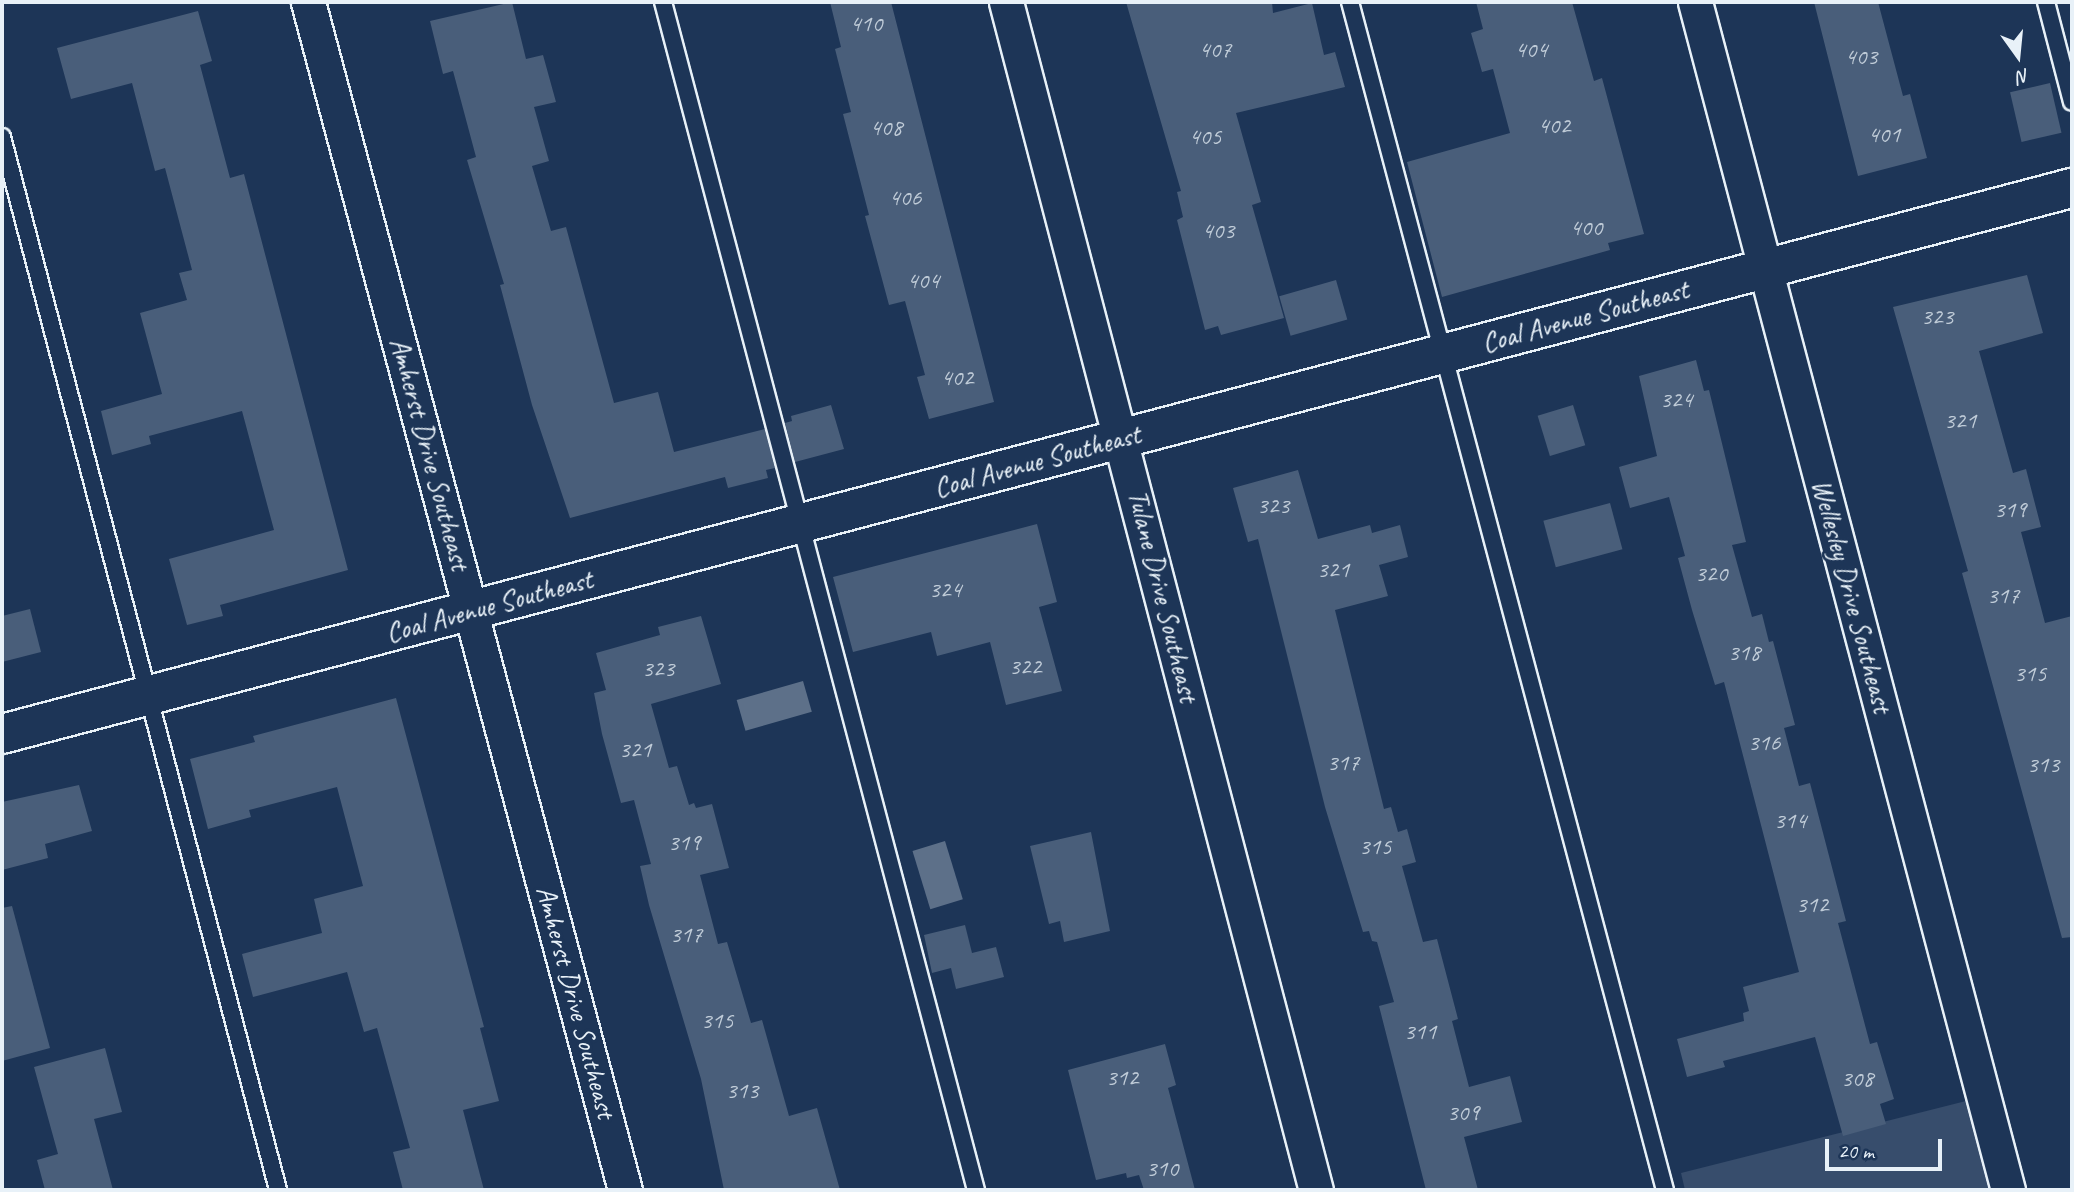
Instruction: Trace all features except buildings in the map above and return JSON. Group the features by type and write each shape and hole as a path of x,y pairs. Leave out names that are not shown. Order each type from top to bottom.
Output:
{"main road":[{"name":"Coal Avenue Southeast","path":"2,734 2072,188"}],"street":[{"name":"Amherst Drive Southeast","path":"308,2 625,1190"},
{"name":"Tulane Drive Southeast","path":"1006,2 1317,1190"},
{"name":"Wellesley Drive Southeast","path":"1695,2 2008,1190"}],"lane":[{"path":"663,2 976,1190"},
{"path":"1350,2 1665,1190"},
{"path":"2046,2 2072,102"},
{"path":"2,137 146,696 278,1190"}],"shaded area":[{"path":"803,681 812,712 745,731 737,700"},
{"path":"945,841 963,899 930,909 912,851"},
{"path":"1966,1101 1989,1190 1685,1190 1681,1173"}]}
